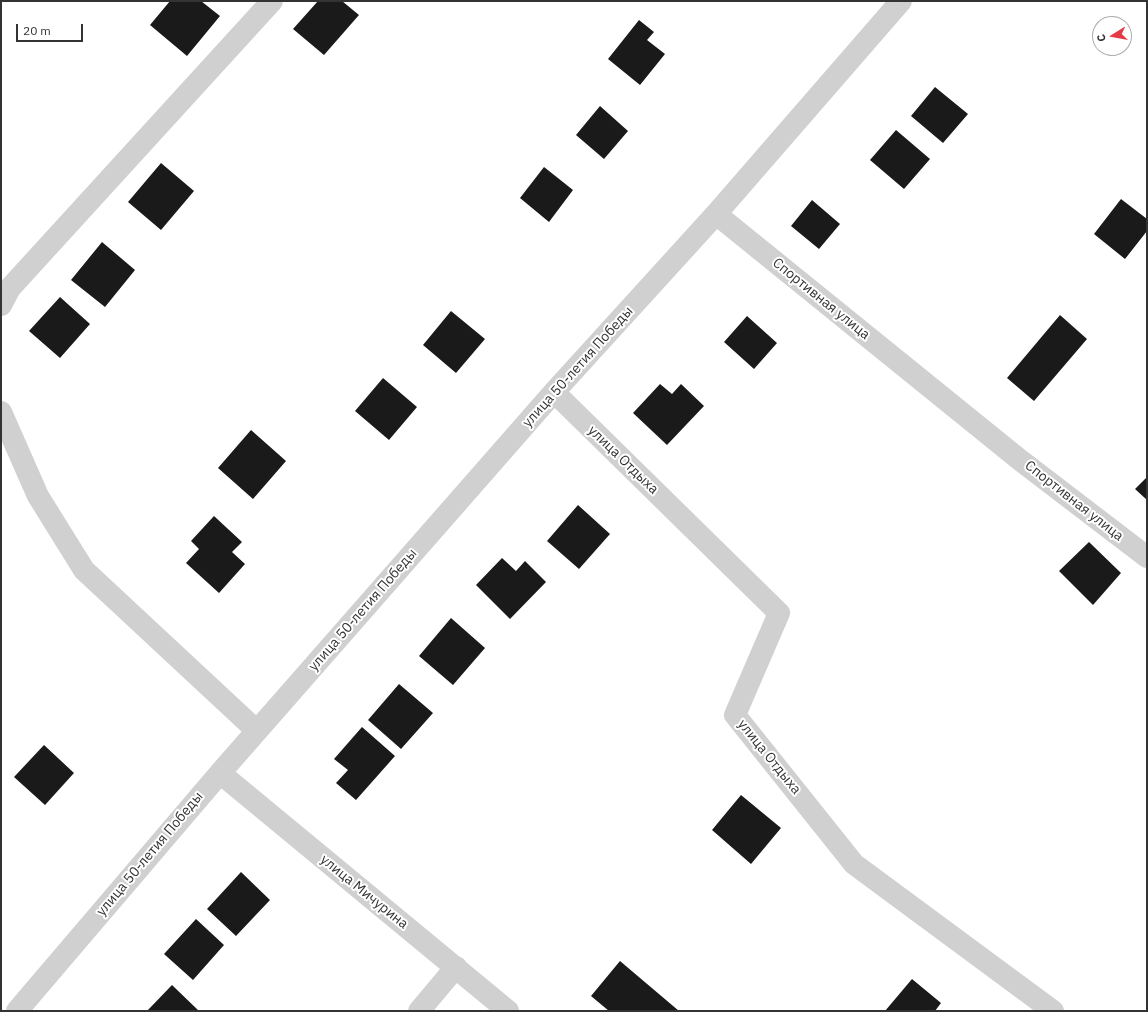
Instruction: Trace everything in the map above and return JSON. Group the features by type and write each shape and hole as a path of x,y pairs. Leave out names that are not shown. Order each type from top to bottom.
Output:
{"street":[{"path":"1,305 10,288 272,1"},
{"path":"716,214 900,1"},
{"name":"улица 50-летия Победы","path":"17,1011 220,773 554,392 716,214"},
{"name":"Спортивная улица","path":"716,214 1020,460 1147,557"},
{"name":"улица Отдыха","path":"554,392 779,612 735,715 854,864 1053,1011"},
{"path":"1,412 38,496 84,570 257,731"},
{"name":"улица Мичурина","path":"220,773 508,1011"},
{"path":"419,1011 456,967"}],"building":[{"path":"170,1 201,1 220,16 187,56 150,25"},
{"path":"318,1 342,1 359,15 324,55 293,29"},
{"path":"639,20 654,32 647,40 665,54 640,85 608,59"},
{"path":"935,87 968,114 943,143 911,116"},
{"path":"600,106 628,131 604,159 576,135"},
{"path":"896,130 930,159 904,189 870,160"},
{"path":"161,163 194,191 161,230 128,202"},
{"path":"544,167 573,190 549,222 520,198"},
{"path":"1121,199 1147,219 1147,231 1125,259 1094,234"},
{"path":"812,200 840,224 819,249 791,226"},
{"path":"102,242 135,270 105,307 71,280"},
{"path":"60,297 90,324 60,358 29,331"},
{"path":"451,311 485,339 456,373 423,345"},
{"path":"1060,315 1087,339 1034,401 1007,378"},
{"path":"747,316 777,343 754,369 724,342"},
{"path":"383,378 417,407 389,440 355,411"},
{"path":"660,384 672,394 681,384 704,406 667,445 633,413"},
{"path":"251,430 286,461 253,499 218,468"},
{"path":"1147,477 1147,500 1135,489"},
{"path":"578,505 610,534 579,569 547,541"},
{"path":"214,516 242,542 232,552 245,564 219,593 186,563 199,549 191,541"},
{"path":"1089,542 1121,573 1093,605 1059,571"},
{"path":"502,558 516,571 525,561 546,582 510,619 476,585"},
{"path":"451,618 485,648 453,685 419,656"},
{"path":"399,684 433,713 401,749 368,720"},
{"path":"362,727 395,756 356,800 336,783 348,770 334,759"},
{"path":"44,745 74,773 45,805 14,777"},
{"path":"741,795 781,828 751,864 712,830"},
{"path":"241,872 270,900 236,936 207,909"},
{"path":"196,919 224,945 193,980 164,954"},
{"path":"620,961 679,1011 609,1011 591,996"},
{"path":"912,979 941,1003 935,1011 885,1011"},
{"path":"172,985 199,1011 147,1011"}]}
